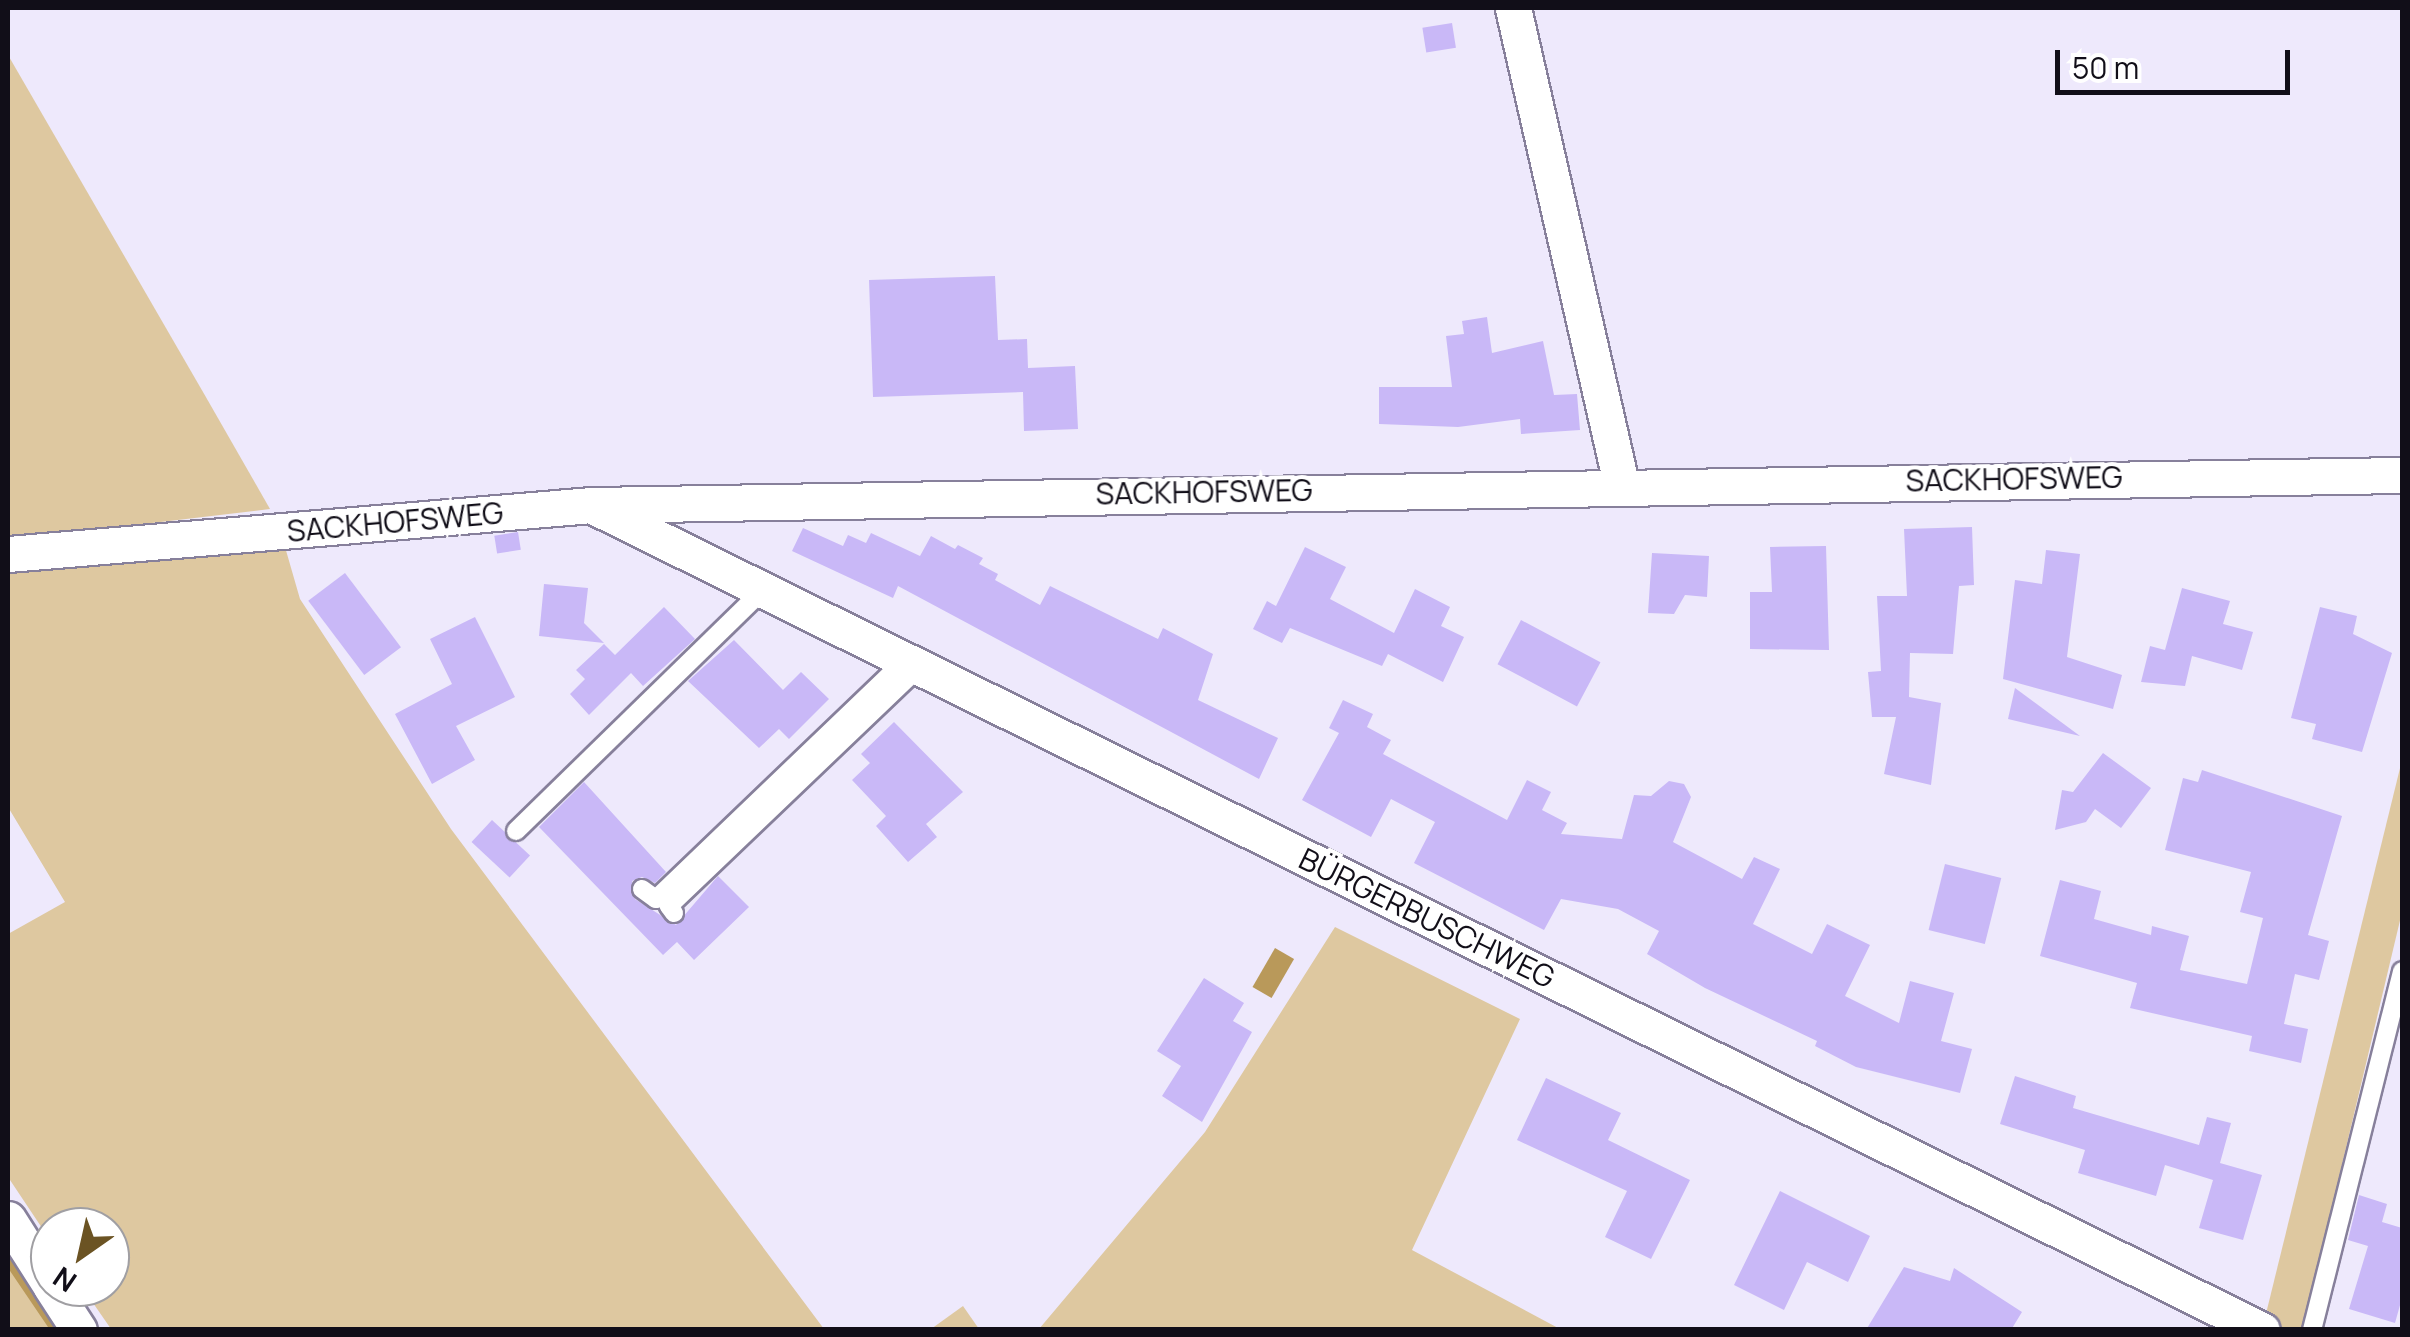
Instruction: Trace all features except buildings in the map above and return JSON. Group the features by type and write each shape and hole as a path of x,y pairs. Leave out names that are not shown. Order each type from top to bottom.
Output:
{"street":[{"path":"1513,8 1622,484"},
{"name":"SACKHOFSWEG","path":"8,554 592,506 1622,484 2402,475"},
{"name":"BÜRGERBUSCHWEG","path":"592,506 2262,1330"},
{"path":"8,1219 30,1253"},
{"path":"64,1307 79,1330"}],"lane":[{"path":"516,831 763,590"},
{"path":"642,888 656,899 912,664"},
{"path":"674,913 669,906 912,664"},
{"path":"2312,1330 2402,971"}],"shaded area":[{"path":"8,55 203,392 270,509 8,540"},
{"path":"283,540 300,599 451,829 824,1329 111,1329 96,1307 130,1307 130,1207 30,1210 8,1177 8,934 65,902 8,807 8,568"},
{"path":"2402,760 2402,912 2303,1329 2262,1330"},
{"path":"1335,927 1520,1019 1412,1250 1560,1329 1039,1329 1205,1132"},
{"path":"1275,948 1294,959 1272,998 1252,987"},
{"path":"8,1259 30,1296 30,1307 37,1307 50,1329 8,1329"},
{"path":"963,1306 979,1329 931,1329"}],"waterway":[{"path":"8,1259 56,1330"}]}
